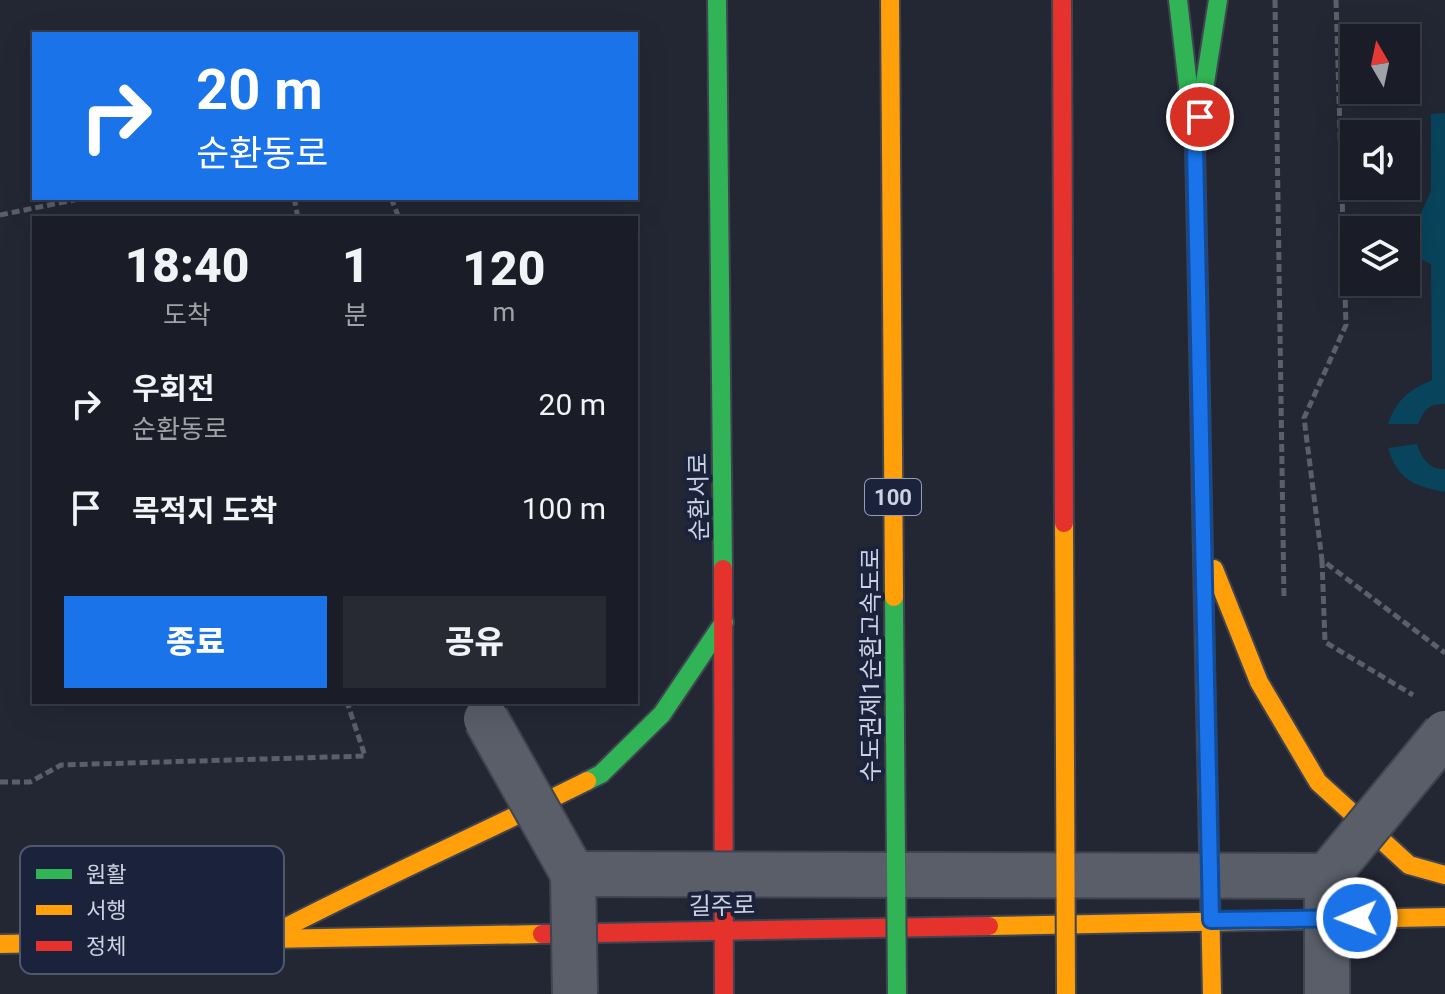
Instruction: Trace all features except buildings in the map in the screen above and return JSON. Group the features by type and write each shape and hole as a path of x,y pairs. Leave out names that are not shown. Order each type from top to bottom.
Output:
{"main road":[{"name":"순환서로","path":"717,0 724,622 724,994"},
{"name":"수도권제1순환고속도로","path":"890,0 897,994"},
{"path":"1062,0 1066,994"},
{"path":"1178,0 1195,146 1212,994"},
{"path":"1195,146 1218,0"},
{"path":"1203,540 1259,682 1318,782 1409,865 1445,875"},
{"path":"284,928 601,774 662,714 724,622"},
{"name":"길주로","path":"284,939 1445,917"},
{"name":"길주로","path":"0,944 20,944"}],"street":[{"path":"486,719 573,874 575,994"},
{"path":"1327,994 1327,876 1445,733"},
{"path":"573,874 1327,876"}],"path":[{"path":"1275,0 1285,606"},
{"path":"1336,0 1346,325 1304,418 1322,560 1325,642 1418,698"},
{"path":"0,215 74,200"},
{"path":"1322,560 1445,653"},
{"path":"0,782 30,782 61,765 365,756 348,704"}],"water":[{"path":"1445,113 1445,404 1428,408 1418,424 1388,424 1404,397 1432,380 1431,264 1420,259 1420,216 1431,191 1431,114"},
{"path":"1417,444 1427,462 1445,469 1445,492 1416,484 1397,468 1388,448"}],"traffic: fast":[{"path":"717,0 723,569"},
{"path":"1178,0 1195,146"},
{"path":"1198,289 1195,146 1218,0"},
{"path":"894,597 897,994"},
{"path":"587,781 601,774 662,714 724,622"}],"traffic: slow":[{"path":"890,0 894,597"},
{"path":"1064,523 1066,994"},
{"path":"1214,569 1259,682 1318,782 1409,865 1445,875"},
{"path":"1204,612 1212,994"},
{"path":"284,928 587,781"},
{"path":"989,926 1445,917"},
{"path":"284,939 542,934"},
{"path":"0,944 20,944"}],"traffic: jam":[{"path":"1062,0 1064,523"},
{"path":"1198,289 1204,612"},
{"path":"723,569 724,994"},
{"path":"542,934 989,926"}],"route":[{"path":"1200,117 1195,146 1211,920 1357,918"}]}
